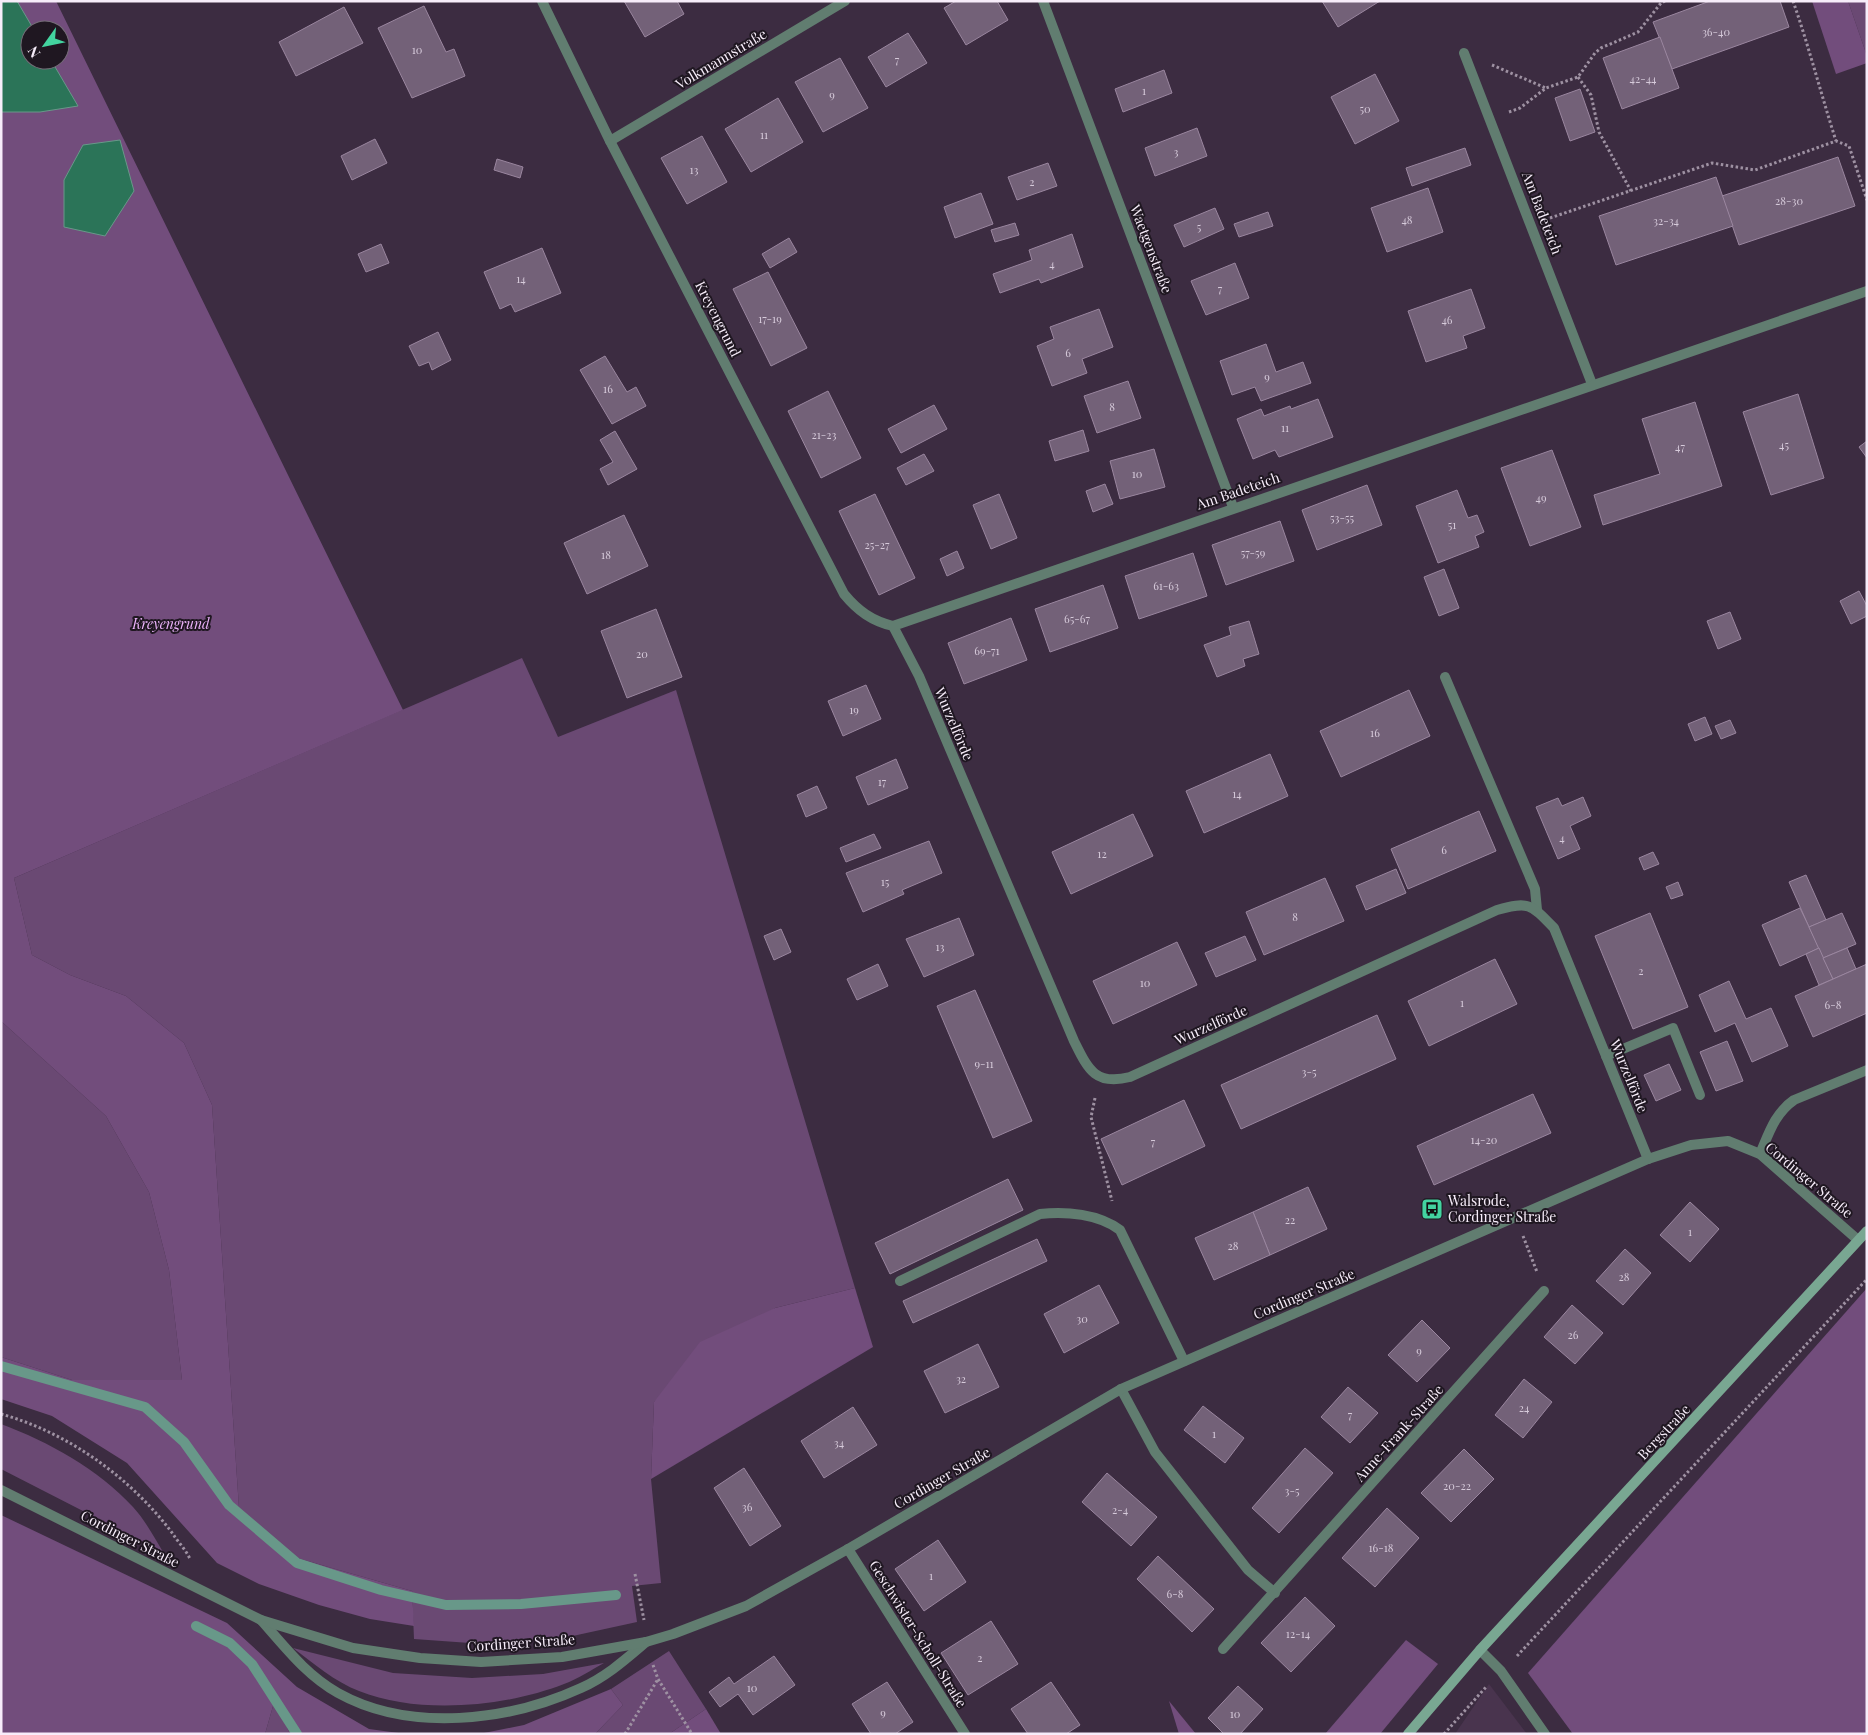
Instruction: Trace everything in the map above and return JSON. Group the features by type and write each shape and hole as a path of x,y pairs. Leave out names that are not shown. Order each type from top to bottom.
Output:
{"main road":[{"name":"Bergstraße","path":"1408,1734 1480,1650 1867,1231"}],"street":[{"name":"Kreyengrund","path":"542,1 610,141 844,594 857,609 878,622 893,626"},
{"name":"Volkmannstraße","path":"610,141 845,1"},
{"name":"Waetgenstraße","path":"1043,1 1233,507"},
{"name":"Am Badeteich","path":"1464,53 1592,384"},
{"name":"Am Badeteich","path":"893,626 1233,507 1867,291"},
{"name":"Wurzelförde","path":"893,626 918,676 1074,1041 1087,1067 1099,1078 1116,1081 1130,1076 1497,910 1520,903 1537,910 1554,928 1648,1159"},
{"path":"1445,677 1535,889 1537,910"},
{"path":"1606,1056 1673,1028 1700,1095"},
{"path":"1760,1154 1778,1114 1785,1107 1794,1100 1867,1070"},
{"name":"Cordinger Straße","path":"1,1490 261,1620 353,1648 420,1658 481,1662 562,1657 646,1642 746,1606 848,1549 1121,1389 1648,1159 1691,1145 1728,1141 1760,1154 1858,1240"},
{"path":"900,1281 1040,1214 1062,1211 1111,1223 1120,1230 1184,1360"},
{"name":"Anne-Frank-Straße","path":"1223,1649 1544,1291"},
{"path":"1121,1389 1155,1452 1248,1570 1275,1593"},
{"name":"Geschwister-Scholl-Straße","path":"848,1549 965,1734"},
{"path":"261,1620 306,1671 338,1693 377,1710 417,1718 474,1717 524,1707 581,1688 617,1667 646,1642"},
{"path":"1480,1650 1501,1671 1545,1734"}],"path":[{"path":"1490,120 1520,108 1546,88 1578,77 1601,48 1638,32 1661,3 1665,1"},
{"path":"1793,1 1808,43 1811,64 1836,141"},
{"path":"1464,53 1546,88"},
{"path":"1578,77 1591,95 1599,132 1631,191"},
{"path":"1532,225 1712,163 1755,170 1836,141 1849,146 1867,200"},
{"path":"1099,1078 1090,1118 1120,1230"},
{"path":"1515,1217 1544,1291"},
{"path":"1517,1656 1867,1278"},
{"path":"1,1414 64,1440 119,1475 161,1518 188,1556 204,1592"},
{"path":"635,1574 644,1612 646,1642 658,1679 692,1734"},
{"path":"625,1734 658,1679"},
{"path":"1444,1734 1487,1686"},
{"path":"1450,1727 1451,1734"}],"shaded area":[{"path":"1,1 17,1 28,20 20,20 20,70 57,70 78,106 40,112 1,112"},
{"path":"1848,1 1867,1 1867,56"},
{"path":"120,140 134,191 105,236 64,227 64,180 83,145"},
{"path":"522,658 558,737 676,690 855,1288 775,1308 654,1402 651,1479 661,1583 632,1586 637,1622 568,1637 524,1641 470,1643 414,1639 412,1591 297,1558 239,1508 212,1105 184,1043 126,996 70,975 32,955 14,878"},
{"path":"1,1021 106,1116 149,1192 169,1270 182,1380 72,1380 1,1357"},
{"path":"1,1424 55,1448 89,1469 119,1493 137,1512 163,1552 1,1469"},
{"path":"293,1648 393,1673 472,1678 543,1674 604,1663 569,1682 541,1692 489,1703 435,1705 383,1699 359,1691 316,1666"},
{"path":"669,1651 706,1709 669,1734 595,1734 623,1705 611,1689"},
{"path":"1489,1684 1527,1734 1455,1734"},
{"path":"275,1699 290,1734 265,1734"}],"green space":[{"name":"Kreyengrund","path":"1,1 56,1 65,20 20,20 20,70 70,70 70,30 403,710 14,878 32,955 70,975 126,996 184,1043 212,1105 239,1508 297,1558 412,1591 414,1626 370,1619 319,1605 259,1584 217,1563 127,1463 52,1416 1,1399 1,1357 72,1380 182,1380 169,1270 149,1192 106,1116 1,1021"},
{"path":"1812,1 1848,1 1867,56 1867,63 1836,74"},
{"path":"855,1288 873,1347 651,1479 654,1402 700,1342 775,1308"},
{"path":"1867,1288 1867,1734 1573,1734 1528,1673"},
{"path":"1,1515 227,1623 297,1687 369,1729 406,1734 290,1734 275,1699 265,1734 1,1734"},
{"path":"1406,1640 1438,1664 1380,1734 1325,1734"},
{"path":"611,1689 623,1705 595,1734 479,1734 524,1725"},
{"path":"1169,1701 1196,1734 1179,1734"},
{"path":"706,1709 721,1734 669,1734"}],"building":[{"path":"624,1 677,1 684,14 645,37"},
{"path":"956,1 997,1 1008,20 966,45 944,8"},
{"path":"1322,1 1380,1 1338,27"},
{"path":"1710,1 1780,1 1789,27 1672,69 1653,22"},
{"path":"424,6 446,52 454,49 465,76 412,98 378,28"},
{"path":"344,7 363,43 296,76 279,42"},
{"path":"908,33 927,63 886,87 868,57"},
{"path":"1660,37 1679,88 1622,109 1603,58"},
{"path":"840,58 868,108 823,132 795,82"},
{"path":"1164,70 1172,93 1123,112 1115,89"},
{"path":"1375,74 1399,121 1355,144 1331,97"},
{"path":"1580,89 1595,132 1570,141 1555,98"},
{"path":"778,98 803,142 751,172 725,129"},
{"path":"1197,128 1207,156 1155,176 1145,148"},
{"path":"702,136 727,182 687,204 661,158"},
{"path":"375,139 387,163 352,180 341,156"},
{"path":"1465,148 1471,165 1412,186 1406,168"},
{"path":"1838,157 1855,206 1739,245 1722,196"},
{"path":"497,159 523,167 520,178 494,170"},
{"path":"1048,163 1057,186 1017,200 1008,177"},
{"path":"1716,177 1733,226 1616,265 1599,216"},
{"path":"1428,188 1443,232 1387,252 1371,208"},
{"path":"981,193 993,224 955,238 944,207"},
{"path":"1215,208 1224,229 1184,247 1174,225"},
{"path":"1268,212 1273,226 1239,237 1234,224"},
{"path":"1015,223 1019,235 995,242 991,230"},
{"path":"1072,234 1083,267 1041,283 1039,279 1000,293 993,274 1032,260 1029,250"},
{"path":"789,238 797,252 770,268 762,254"},
{"path":"381,244 389,263 366,272 358,254"},
{"path":"542,248 561,293 515,312 511,304 500,309 484,272"},
{"path":"1235,263 1249,298 1206,315 1191,281"},
{"path":"768,272 807,348 771,366 733,289"},
{"path":"1471,289 1485,328 1463,336 1467,348 1426,362 1408,311"},
{"path":"1099,309 1113,347 1082,359 1087,373 1052,386 1037,346 1054,339 1050,327"},
{"path":"438,332 451,360 432,370 429,362 419,366 409,346"},
{"path":"1266,344 1276,372 1303,362 1311,383 1261,401 1255,387 1232,395 1220,361"},
{"path":"605,356 627,392 636,387 646,406 612,424 580,370"},
{"path":"1128,381 1141,418 1097,433 1084,396"},
{"path":"828,391 861,458 821,478 788,411"},
{"path":"1798,394 1824,478 1771,495 1743,412"},
{"path":"1318,399 1333,437 1279,457 1275,450 1253,459 1237,419 1261,409 1264,416 1290,406 1291,409"},
{"path":"1695,402 1722,486 1603,525 1594,495 1660,474 1642,419"},
{"path":"934,405 947,429 901,453 888,429"},
{"path":"1083,430 1089,451 1055,461 1049,441"},
{"path":"615,431 637,469 608,485 600,469 613,462 600,440"},
{"path":"1867,441 1867,458 1859,447"},
{"path":"1154,449 1165,487 1120,499 1110,461"},
{"path":"1552,450 1581,527 1530,546 1501,468"},
{"path":"924,454 934,471 906,485 897,468"},
{"path":"1105,484 1113,504 1093,512 1086,491"},
{"path":"1367,485 1382,525 1317,550 1302,510"},
{"path":"1457,490 1468,518 1477,515 1484,532 1475,536 1479,547 1438,563 1416,506"},
{"path":"875,494 915,578 879,595 839,511"},
{"path":"999,494 1017,538 991,549 973,505"},
{"path":"624,515 648,566 587,594 564,543"},
{"path":"1280,521 1294,561 1226,585 1212,545"},
{"path":"957,551 964,568 947,576 940,559"},
{"path":"1193,553 1207,596 1139,619 1125,576"},
{"path":"1444,569 1459,608 1439,616 1424,577"},
{"path":"1103,585 1118,628 1050,652 1035,609"},
{"path":"1859,591 1867,606 1867,616 1851,624 1840,601"},
{"path":"656,609 682,677 627,698 601,631"},
{"path":"1730,612 1741,639 1718,649 1707,621"},
{"path":"1011,618 1027,660 964,684 948,643"},
{"path":"1249,621 1259,654 1243,659 1245,666 1217,677 1204,645 1231,635 1229,627"},
{"path":"866,685 881,719 843,736 828,701"},
{"path":"1409,690 1430,736 1341,777 1320,731"},
{"path":"1705,717 1712,734 1695,741 1688,724"},
{"path":"1730,720 1736,733 1721,739 1715,726"},
{"path":"1270,754 1288,796 1204,833 1186,791"},
{"path":"896,759 908,788 868,805 856,777"},
{"path":"817,786 827,808 806,817 797,795"},
{"path":"1583,797 1591,816 1570,826 1580,849 1558,859 1536,807 1558,798 1562,806"},
{"path":"1479,811 1496,851 1408,889 1391,849"},
{"path":"1133,814 1153,856 1071,894 1052,852"},
{"path":"874,834 881,848 846,862 840,848"},
{"path":"929,841 942,873 902,890 904,894 863,912 846,873"},
{"path":"1653,852 1659,864 1644,870 1639,858"},
{"path":"1396,869 1406,893 1366,910 1356,886"},
{"path":"1806,875 1826,920 1809,927 1789,882"},
{"path":"1325,878 1344,921 1264,955 1246,912"},
{"path":"1678,882 1683,895 1671,899 1666,887"},
{"path":"1800,908 1819,948 1780,966 1762,925"},
{"path":"1650,913 1688,1007 1633,1029 1595,936"},
{"path":"1842,913 1856,944 1823,958 1809,927"},
{"path":"959,918 974,955 924,977 906,939"},
{"path":"781,929 791,952 774,960 764,936"},
{"path":"1245,936 1256,960 1216,977 1205,953"},
{"path":"1177,942 1197,985 1113,1024 1093,981"},
{"path":"1819,948 1833,979 1819,985 1806,954"},
{"path":"1847,948 1856,969 1833,979 1823,958"},
{"path":"1495,959 1517,1004 1429,1046 1408,1001"},
{"path":"878,964 888,986 857,1000 847,979"},
{"path":"1867,964 1867,1013 1813,1037 1795,996"},
{"path":"1729,981 1746,1019 1771,1008 1788,1046 1752,1062 1735,1023 1715,1032 1699,995"},
{"path":"975,990 1032,1121 993,1138 937,1006"},
{"path":"1377,1015 1396,1059 1241,1129 1221,1085"},
{"path":"1727,1041 1743,1081 1716,1091 1700,1052"},
{"path":"1669,1064 1681,1090 1656,1101 1644,1075"},
{"path":"1533,1094 1551,1133 1434,1185 1417,1146"},
{"path":"1184,1100 1205,1146 1122,1185 1101,1139"},
{"path":"1008,1179 1023,1210 890,1274 875,1243"},
{"path":"1308,1187 1327,1229 1270,1255 1253,1212"},
{"path":"1690,1202 1719,1229 1690,1262 1660,1235"},
{"path":"1253,1212 1270,1255 1214,1280 1195,1238"},
{"path":"1037,1239 1047,1261 913,1323 903,1301"},
{"path":"1625,1249 1651,1273 1623,1305 1596,1281"},
{"path":"1099,1285 1119,1323 1064,1353 1044,1314"},
{"path":"1572,1305 1603,1333 1575,1364 1544,1337"},
{"path":"1422,1320 1450,1348 1417,1382 1388,1355"},
{"path":"978,1344 999,1387 945,1413 924,1371"},
{"path":"1524,1379 1552,1402 1523,1438 1495,1415"},
{"path":"1348,1387 1378,1413 1350,1443 1321,1417"},
{"path":"1203,1406 1244,1438 1225,1463 1184,1430"},
{"path":"853,1407 877,1445 824,1478 801,1441"},
{"path":"1305,1448 1333,1473 1279,1533 1252,1508"},
{"path":"1464,1449 1494,1479 1451,1522 1421,1493"},
{"path":"744,1468 781,1526 750,1546 714,1488"},
{"path":"1107,1473 1157,1517 1131,1546 1082,1502"},
{"path":"1387,1508 1419,1538 1375,1587 1342,1558"},
{"path":"938,1540 966,1582 924,1611 895,1569"},
{"path":"1158,1556 1214,1609 1192,1632 1137,1579"},
{"path":"1305,1597 1335,1626 1291,1672 1261,1643"},
{"path":"991,1621 1018,1664 968,1695 941,1653"},
{"path":"774,1656 795,1685 753,1715 738,1694 720,1707 709,1692 729,1677 734,1684"},
{"path":"887,1682 913,1722 895,1734 871,1734 852,1704"},
{"path":"1051,1682 1080,1725 1066,1734 1028,1734 1011,1709"},
{"path":"1238,1686 1263,1709 1240,1734 1224,1734 1208,1718"}],"waterway":[{"path":"1,1366 145,1407 184,1442 229,1505 297,1563 381,1590 446,1605 521,1604 616,1595"},
{"path":"196,1626 230,1643 252,1664 297,1734"}],"place":[{"name":"Walsrode, Cordinger Straße","path":"1432,1209"}]}
